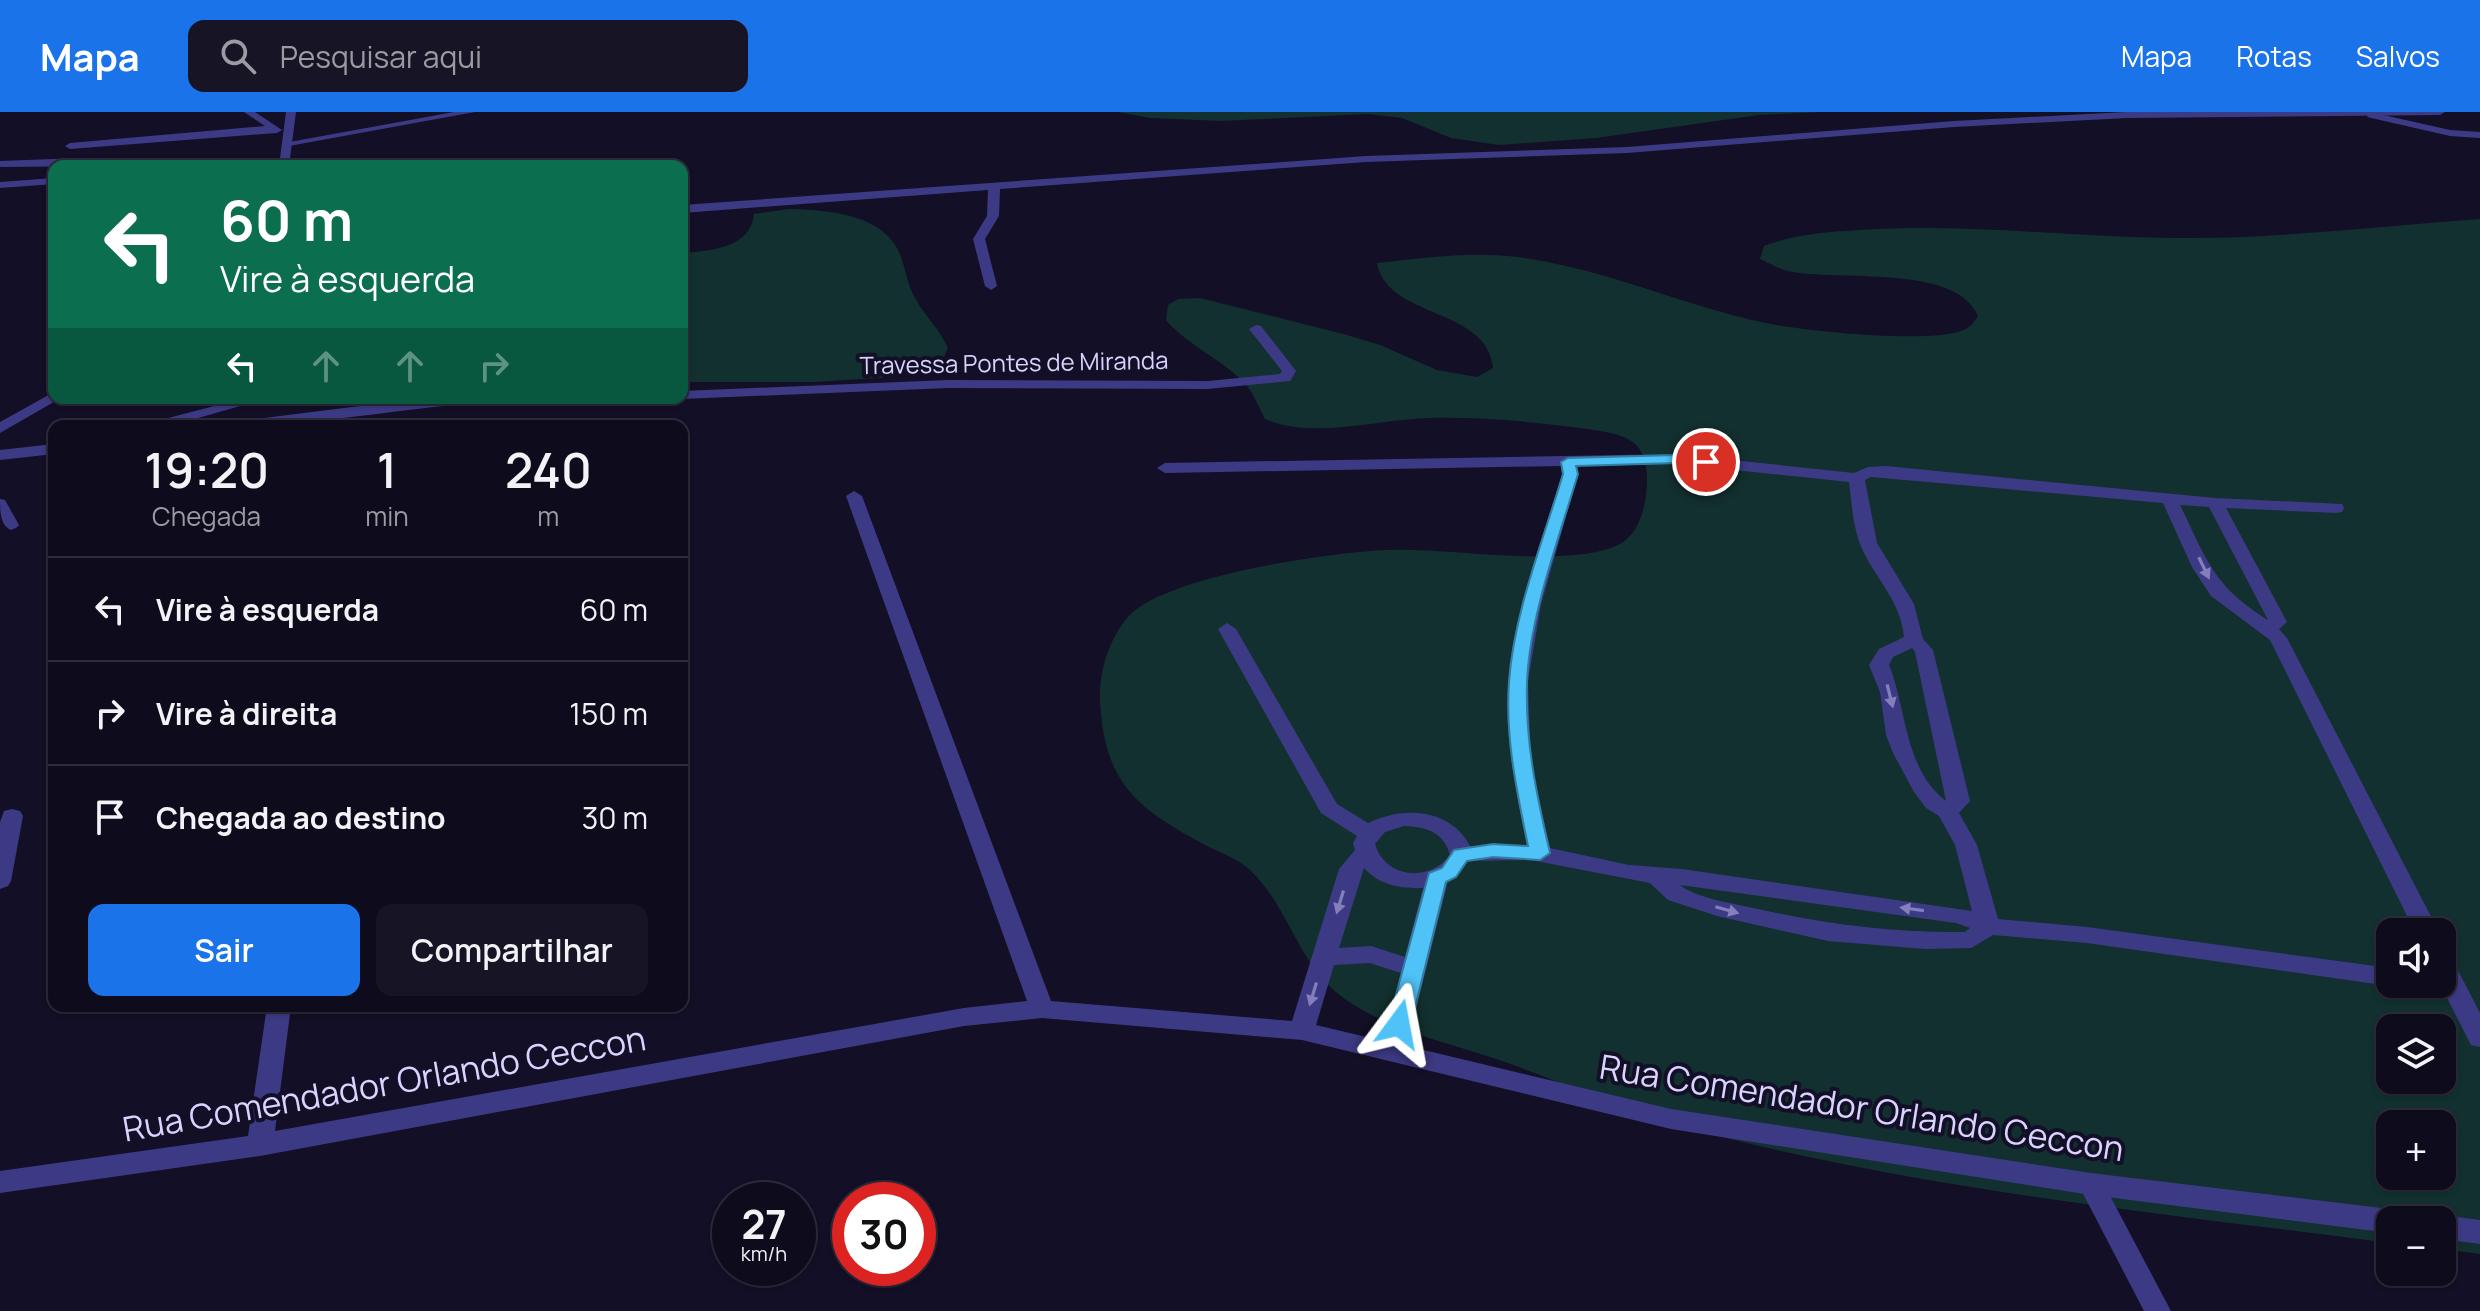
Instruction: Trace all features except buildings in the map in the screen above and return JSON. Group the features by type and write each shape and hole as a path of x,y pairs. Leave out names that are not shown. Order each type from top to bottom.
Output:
{"street":[{"path":"285,160 291,112"},
{"path":"688,209 1366,159 1627,150 1910,127 2127,115 2440,112"},
{"path":"0,164 48,162"},
{"path":"0,185 48,181"},
{"path":"991,286 979,239 993,216 994,187"},
{"name":"Travessa Pontes de Miranda","path":"688,395 948,384 1208,385 1271,382 1285,378 1289,371 1256,329"},
{"path":"0,428 48,400"},
{"path":"286,420 412,404"},
{"path":"0,455 48,450"},
{"path":"1165,468 1676,459 1857,478 1868,472 1886,471 2215,503 2336,508"},
{"path":"1540,853 1521,764 1518,681 1532,605 1570,474 1568,462"},
{"path":"1857,478 1864,533 1879,565 1910,611 1914,640 1924,650 1959,801 1947,812"},
{"path":"854,496 1042,1009"},
{"path":"2169,498 2212,586 2239,612 2268,627 2278,638 2420,918"},
{"path":"2215,503 2278,622 2268,627"},
{"path":"1227,629 1329,808 1367,844 1379,871 1392,877 1423,881 1437,878 1449,873 1461,855 1493,850 1540,853 1658,878 1682,877 1959,915 1988,926 2087,935 2376,975"},
{"path":"1914,640 1886,653 1879,665 1890,692 1896,735 1922,787 1934,803 1947,812 1966,845 1988,926"},
{"path":"0,881 12,816"},
{"path":"1302,1031 1350,869 1367,844 1388,821 1418,819 1444,828 1454,836 1461,855"},
{"path":"1393,1051 1437,878"},
{"path":"1658,878 1676,894 1725,910 1828,933 1901,940 1971,940 1988,926"},
{"path":"1324,957 1371,954 1412,968"},
{"path":"2454,998 2480,1038"},
{"name":"Rua Comendador Orlando Ceccon","path":"0,1182 260,1145 964,1017 1042,1009 1302,1031 1671,1119 2091,1184 2376,1219"},
{"path":"260,1145 278,1012"},
{"path":"2456,1229 2480,1232"}],"lane":[{"path":"249,112 289,140 470,112"},
{"path":"383,112 392,124"},
{"path":"2370,115 2450,133 2480,135"},
{"path":"70,146 275,128"},
{"path":"177,420 238,404"},
{"path":"0,503 11,525"},
{"path":"2091,1184 2158,1311"}],"green space":[{"path":"1118,112 1823,112 1759,115 1596,138 1499,145 1451,138 1402,118 1368,114 1222,121 1150,118"},
{"path":"789,209 818,211 849,216 877,227 897,248 914,296 948,348 943,359 924,370 893,377 815,382 688,382 688,252 716,249 737,241 751,225 754,214"},
{"path":"2480,219 2480,1254 2456,1251 2456,1206 2376,1206 2376,1241 2121,1209 1853,1166 1764,1147 1656,1119 1613,1104 1508,1063 1400,1028 1359,1008 1341,996 1314,967 1275,902 1251,871 1162,820 1129,791 1117,774 1103,729 1100,689 1103,667 1121,626 1147,602 1211,578 1290,561 1362,552 1412,550 1538,556 1596,552 1626,540 1637,525 1646,497 1646,469 1640,450 1628,439 1604,432 1466,418 1410,419 1325,428 1284,425 1265,419 1252,393 1237,376 1166,320 1168,305 1178,299 1200,298 1347,335 1380,345 1437,370 1477,377 1493,368 1487,348 1474,334 1457,323 1399,294 1385,281 1377,263 1465,255 1517,257 1582,270 1771,324 1841,333 1927,336 1966,329 1978,316 1966,299 1946,288 1921,281 1788,271 1760,259 1764,246 1811,234 1899,228 2136,237 2214,238"}],"route":[{"path":"1399,1024 1437,878 1449,873 1461,855 1493,850 1540,853 1521,764 1517,724 1518,681 1532,605 1570,474 1568,462 1676,459 1706,462"}]}
